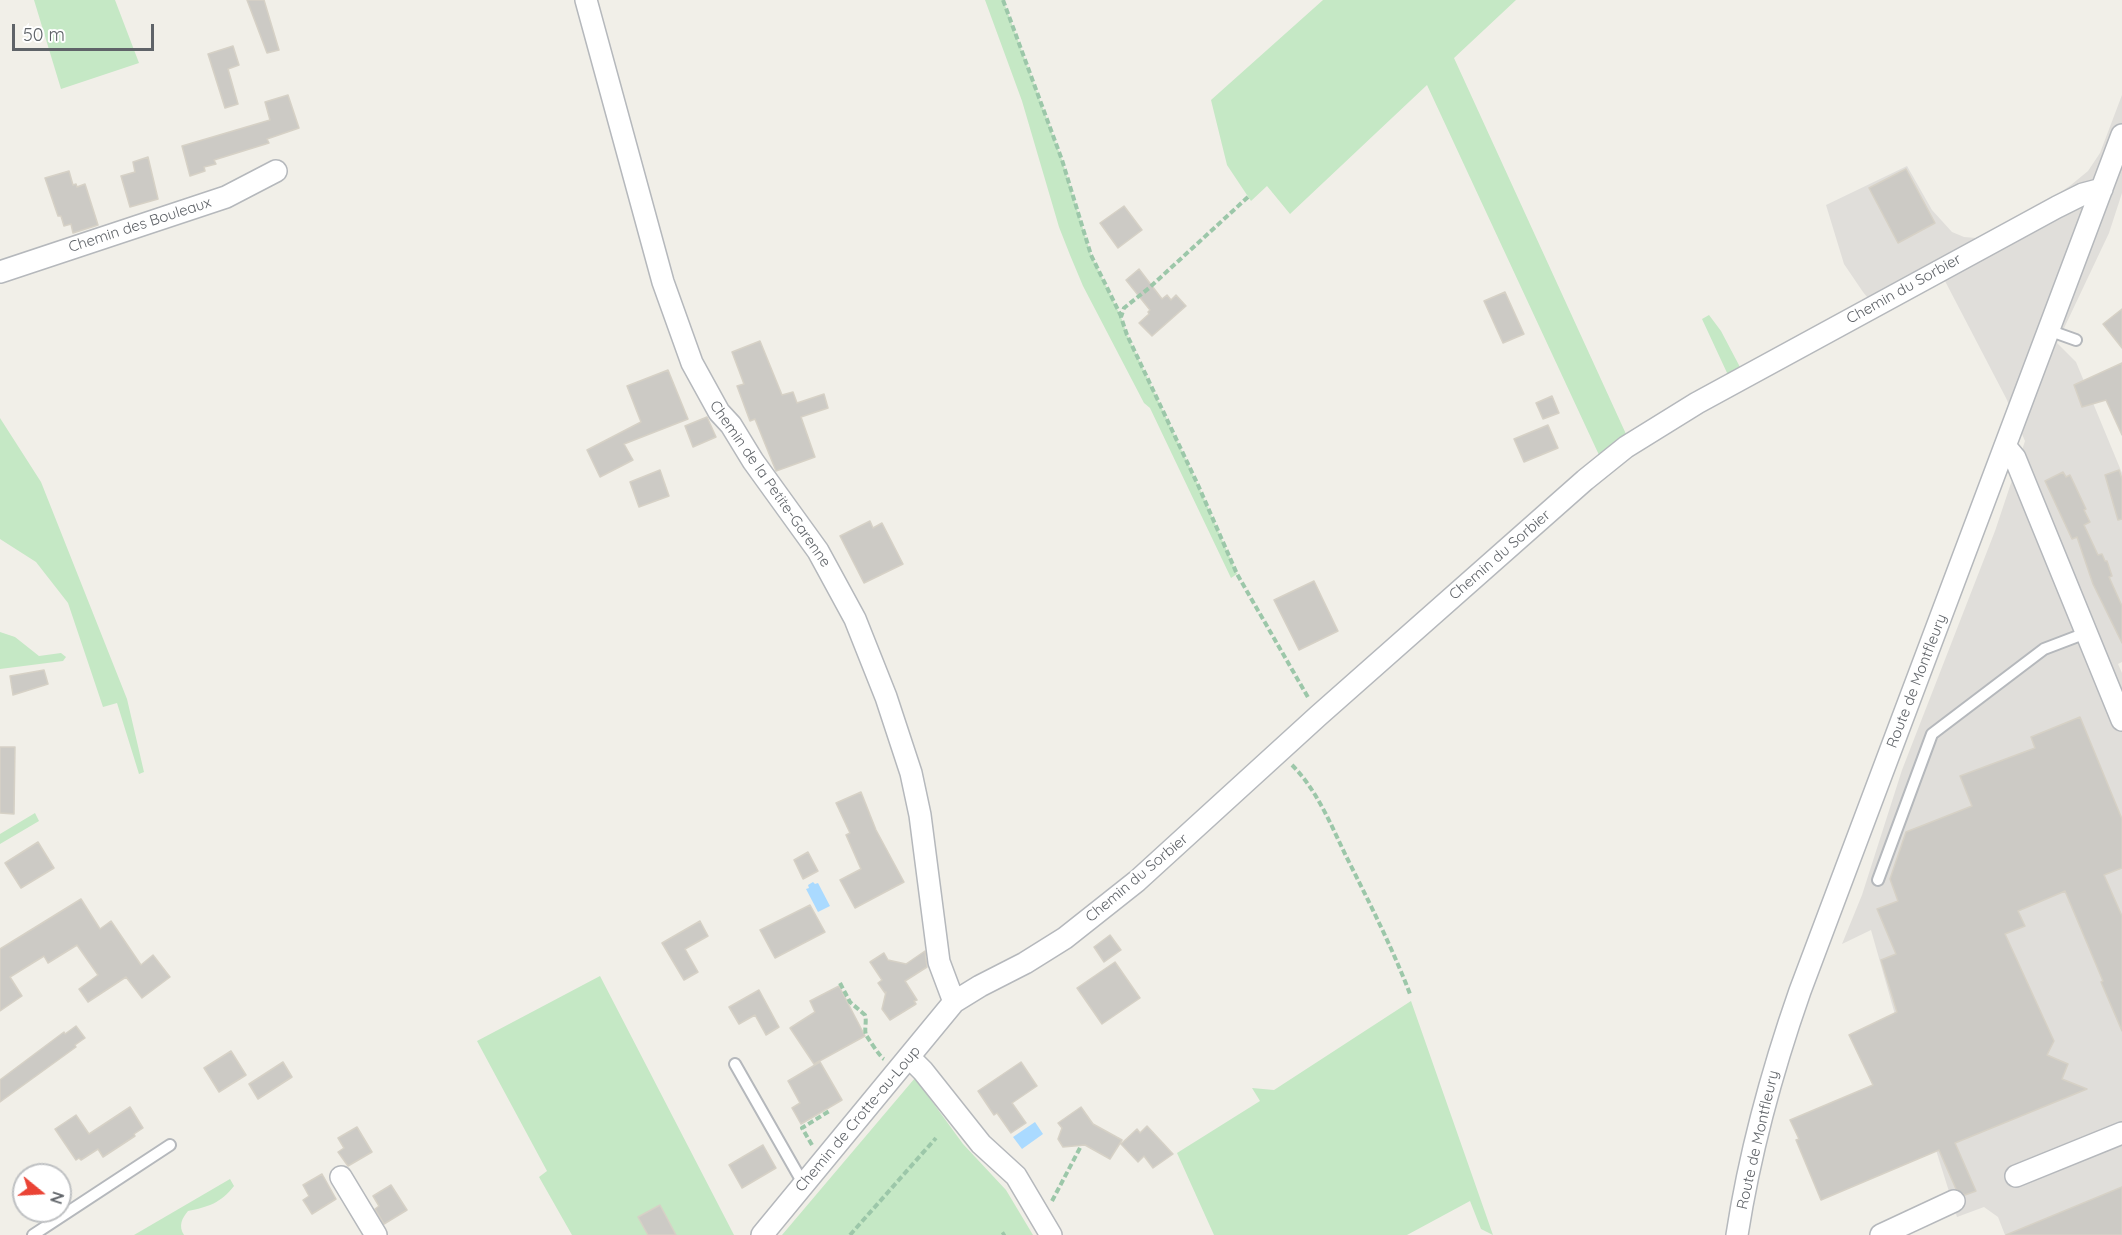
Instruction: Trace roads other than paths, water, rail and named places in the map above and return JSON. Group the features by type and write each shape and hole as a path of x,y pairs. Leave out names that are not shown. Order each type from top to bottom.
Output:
{"street":[{"name":"Chemin de la Petite-Garenne","path":"586,0 663,282 692,363 719,412 818,550 855,619 902,740 916,794 939,962 954,1002"},
{"name":"Route de Montfleury","path":"1737,1235 1762,1110 1781,1046 2122,135"},
{"name":"Chemin des Bouleaux","path":"0,272 226,197 276,171"},
{"name":"Chemin du Sorbier","path":"954,1002 1025,963 1104,909 1318,716 1585,480 1626,447 1658,426 1959,259 2084,194 2102,189"},
{"path":"2005,446 2015,458 2122,720"},
{"name":"Chemin de Crotte-au-Loup","path":"762,1235 954,1002"},
{"path":"904,1064 923,1071 981,1144 1016,1176 1046,1228"},
{"path":"2016,1176 2122,1133"},
{"path":"341,1177 376,1235"},
{"path":"1881,1235 1954,1202"}],"lane":[{"path":"2048,330 2076,340"},
{"path":"1878,880 1932,734 2044,649 2086,633"},
{"path":"735,1064 804,1185"},
{"path":"33,1235 170,1145"}],"water":[{"path":"813,882 818,883 830,906 818,912 806,889"},
{"path":"1035,1122 1043,1134 1022,1149 1013,1137"}]}
